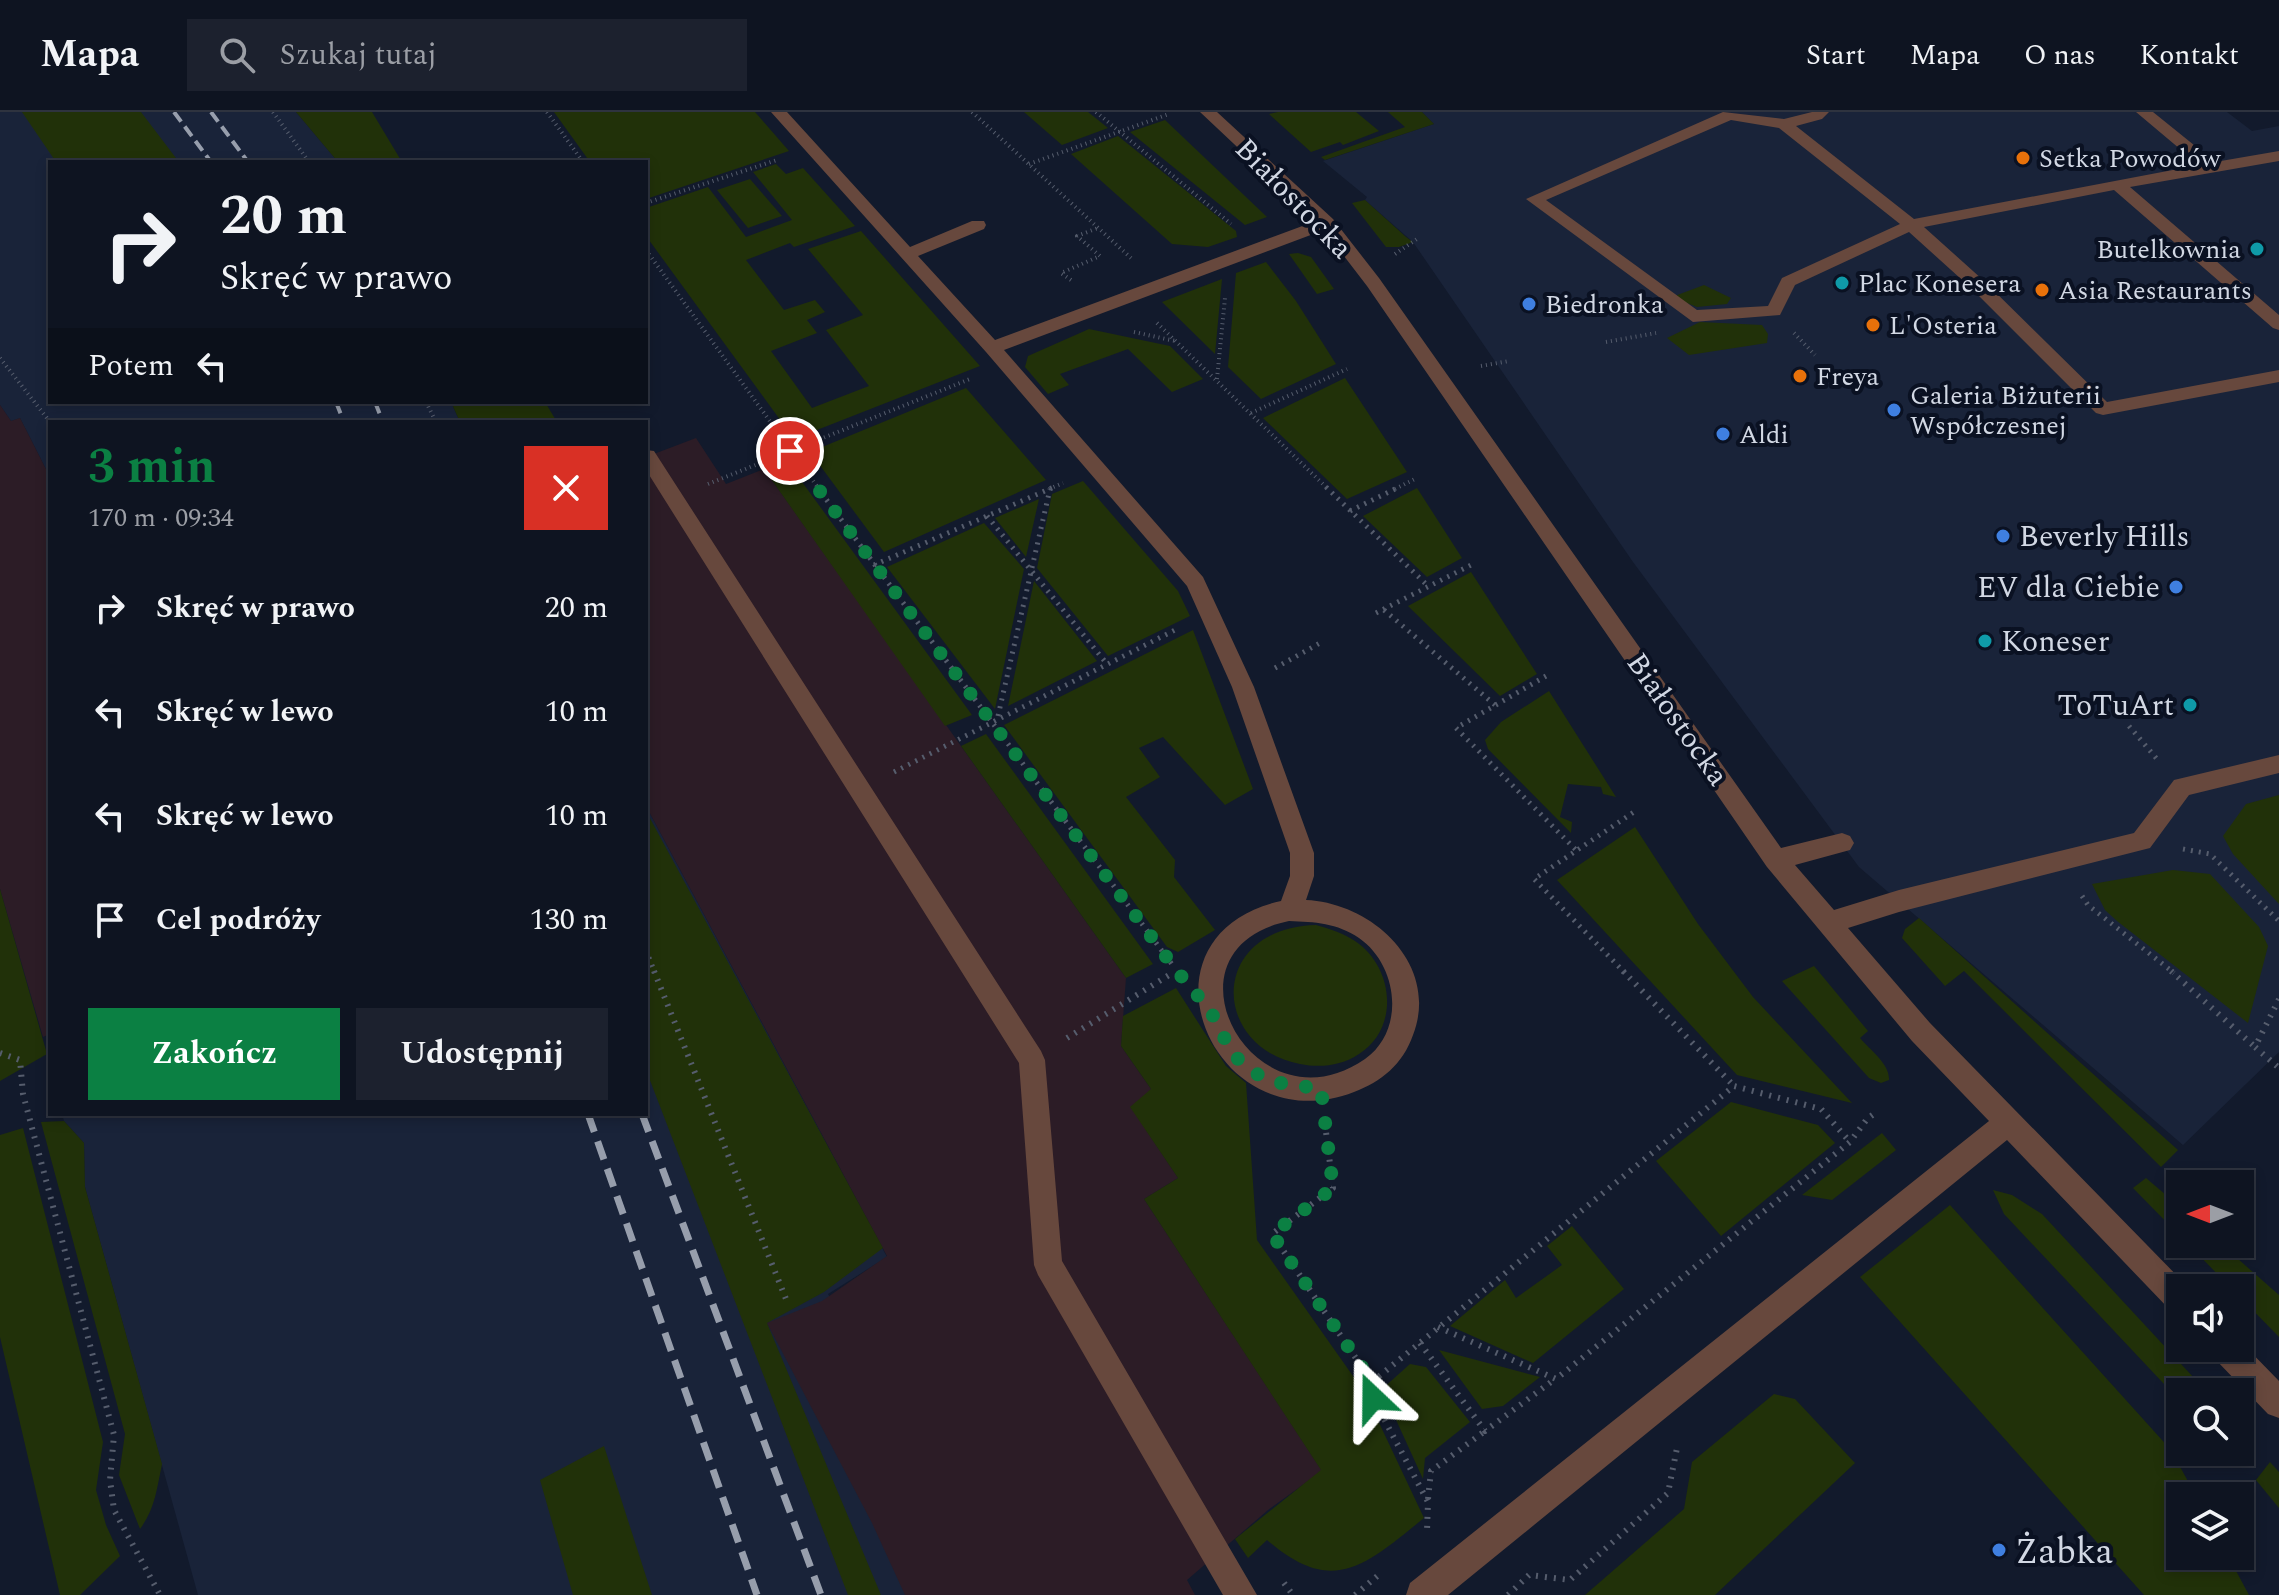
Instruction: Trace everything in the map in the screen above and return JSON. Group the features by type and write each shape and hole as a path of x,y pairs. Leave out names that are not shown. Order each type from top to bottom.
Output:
{"street":[{"path":"779,112 992,348 1196,582 1243,687 1302,853 1301,887 1289,910"},
{"name":"Białostocka","path":"1208,112 1327,223 1373,282 1776,860 1921,1032 2166,1285"},
{"path":"1821,112 1817,116 1784,124 1727,114 1534,199 1693,316 1774,311 1788,282 1911,225 2279,156"},
{"path":"2144,112 2212,168"},
{"path":"1784,124 1911,225 1977,284 2103,409 2279,376"},
{"path":"2117,184 2279,324"},
{"path":"992,348 1327,223"},
{"path":"908,254 978,225"},
{"path":"648,458 1032,1060 1048,1265 1241,1595"},
{"path":"1828,923 1899,901 2142,841 2182,787 2279,764"},
{"path":"1776,860 1842,843"},
{"path":"1289,910 1330,913 1377,938 1391,957 1404,987 1405,1018 1395,1045 1375,1070 1337,1088 1288,1085 1261,1077 1233,1055 1210,1010 1209,979 1215,961 1233,936 1258,918 1289,910"},
{"path":"1422,1595 2009,1122"},
{"path":"2239,1362 2279,1403"}],"path":[{"path":"273,112 308,160"},
{"path":"547,112 582,160"},
{"path":"972,112 1117,245"},
{"path":"1096,112 1259,247"},
{"path":"1029,164 1169,114"},
{"path":"648,202 812,149"},
{"path":"1040,184 1048,181"},
{"path":"1069,281 1061,273 1100,256 1077,236 1098,228"},
{"path":"1388,259 1417,239"},
{"path":"648,253 990,722 1176,970 1210,1010"},
{"path":"1217,380 1229,258"},
{"path":"1606,342 1663,331 1693,316"},
{"path":"1162,328 1429,587"},
{"path":"0,358 48,420"},
{"path":"1481,366 1509,361"},
{"path":"674,497 1006,364"},
{"path":"1251,413 1347,369"},
{"path":"874,565 1097,468"},
{"path":"1350,511 1417,478"},
{"path":"998,717 1050,489"},
{"path":"987,516 1107,664"},
{"path":"1376,613 1473,564"},
{"path":"1384,610 1495,705"},
{"path":"860,790 998,717 1211,612"},
{"path":"1243,687 1320,643"},
{"path":"1546,676 1456,728 1576,850"},
{"path":"1634,812 1534,879 1734,1086 1821,1109 1850,1142"},
{"path":"2142,841 2210,854 2279,921"},
{"path":"2057,863 2088,905 2189,985 2279,1068"},
{"path":"1032,1060 1233,936"},
{"path":"648,955 786,1299"},
{"path":"2255,1047 2279,999"},
{"path":"0,1053 20,1060 23,1094 114,1435 110,1480 114,1510 160,1595"},
{"path":"1372,1382 1734,1086"},
{"path":"1321,1088 1333,1188 1272,1234 1372,1382 1373,1398 1428,1502"},
{"path":"1427,1533 1431,1471 1556,1379 1850,1142 1867,1119 1878,1111"},
{"path":"1438,1327 1556,1379"},
{"path":"1420,1343 1485,1431"},
{"path":"1508,1595 1529,1575 1570,1580 1668,1493 1677,1448 1689,1438"},
{"path":"1355,1595 1391,1564"}],"shaded area":[{"path":"0,112 296,112 336,160 48,160 48,404 452,404 459,420 48,420 48,473 20,418 11,421 0,405"},
{"name":"Koneser","path":"1422,112 2227,112 2252,131 2279,126 2279,1052 2183,1145 1859,867 1633,562 1413,242 1365,200 1367,197 1323,161 1434,124"},
{"path":"0,405 11,421 20,418 48,473 48,1035 43,1037 0,889"},
{"path":"696,438 726,484 764,469 1126,978 1121,1046 1151,1089 1146,1130 1178,1178 1144,1199 1322,1471 1268,1510 1187,1580 1195,1595 905,1595 872,1523 767,1323 822,1301 887,1256 648,810 648,456"},
{"path":"648,810 887,1257 828,1294 993,1595 198,1595 85,1187 84,1143 63,1116 648,1116"}],"green space":[{"path":"22,112 141,112 177,160 55,160"},
{"path":"296,112 372,112 401,160 336,160"},
{"path":"554,112 755,112 789,151 648,198 648,160 589,160"},
{"path":"1024,112 1088,112 1108,128 1062,145"},
{"path":"1356,112 1379,131 1343,145 1340,142 1311,152 1269,114"},
{"path":"1388,112 1422,112 1434,124 1325,160 1321,157 1405,127"},
{"path":"1165,120 1267,217 1245,225 1130,132"},
{"path":"1118,136 1236,231 1237,237 1208,247 1172,244 1071,154"},
{"path":"776,164 786,174 803,168 855,226 794,247 790,243 746,260 784,310 815,300 825,312 807,320 817,333 771,351 812,408 869,386 826,330 863,315 808,249 861,231 980,366 794,439 648,239 648,207 708,187 746,237 792,220 753,172"},
{"path":"750,179 782,216 748,228 717,190"},
{"path":"1365,200 1413,242 1386,247 1352,203"},
{"path":"1289,254 1311,257 1334,289 1317,294"},
{"path":"1266,262 1296,301 1336,364 1261,399 1228,367 1236,273"},
{"path":"1222,279 1215,354 1162,302"},
{"path":"1704,285 1731,298 1727,304 1697,307 1672,297"},
{"path":"1700,322 1762,325 1768,334 1767,343 1689,355 1667,338"},
{"path":"1089,329 1170,346 1203,379 1172,392 1128,349 1060,374 1069,385 1048,394 1025,367 1028,356"},
{"path":"1345,378 1407,472 1347,499 1263,418"},
{"path":"966,388 1046,480 884,552 810,452"},
{"path":"452,404 546,404 556,420 459,420"},
{"path":"786,460 972,715 945,726 764,469"},
{"path":"1083,481 1178,591 1190,616 1108,656 1037,568 1052,494"},
{"path":"1417,488 1462,558 1427,577 1363,516"},
{"path":"1039,499 1026,557 995,518"},
{"path":"984,523 1024,569 995,709 887,567"},
{"path":"1471,572 1537,674 1500,696 1408,606"},
{"path":"1034,581 1097,661 1008,706"},
{"path":"1193,630 1253,789 1225,805 1163,737 1139,748 1160,777 1126,797 1175,860 1174,877 1215,930 1178,952 1167,947 1004,725"},
{"path":"1549,691 1616,797 1603,794 1601,787 1568,784 1560,817 1572,822 1571,833 1488,749 1485,740 1501,722"},
{"path":"986,734 1153,964 1126,978 961,746"},
{"path":"2279,795 2279,904 2233,854 2223,836 2246,804"},
{"path":"648,815 883,1248 824,1292 767,1323 881,1595 848,1595 648,1075"},
{"path":"1635,827 1698,924 1753,997 1852,1103 1737,1075 1557,880"},
{"path":"2173,870 2210,874 2259,927 2268,946 2248,1023 2117,921 2105,910 2092,884"},
{"path":"0,889 47,1054 0,1081"},
{"path":"1919,918 2178,1150 2161,1167 1964,971 1945,986 1902,938 1905,929"},
{"path":"1316,925 1346,936 1368,952 1378,966 1387,998 1381,1029 1372,1043 1352,1058 1323,1066 1300,1064 1270,1053 1249,1036 1237,1013 1234,989 1240,966 1255,946 1281,931"},
{"path":"1814,966 1868,1031 1860,1038 1883,1063 1889,1080 1881,1083 1869,1078 1782,981"},
{"path":"1176,988 1226,1066 1246,1083 1257,1240 1365,1393 1424,1518 1382,1551 1346,1569 1328,1571 1310,1567 1267,1540 1248,1558 1235,1539 1321,1470 1144,1199 1178,1178 1130,1107 1151,1089 1121,1046 1123,1016"},
{"path":"1731,1102 1818,1125 1835,1143 1721,1236 1656,1161"},
{"path":"64,1121 84,1143 85,1187 162,1464 152,1506 140,1529 119,1475 125,1434 41,1122"},
{"path":"23,1128 103,1442 96,1490 106,1525 120,1556 80,1595 60,1595 0,1337 0,1135"},
{"path":"1882,1133 1896,1150 1832,1200 1802,1195"},
{"path":"2146,1178 2166,1195 2166,1222 2133,1188"},
{"path":"1993,1190 2012,1195 2042,1214 2166,1348 2166,1362 2179,1362 2194,1378 2166,1378 2166,1386 2004,1214"},
{"path":"1950,1205 2166,1444 2166,1466 2180,1466 2188,1482 2166,1482 2166,1570 2236,1570 2249,1595 2144,1595 1860,1277"},
{"path":"1572,1226 1624,1289 1533,1363 1450,1326 1505,1280 1516,1298 1562,1265 1547,1246"},
{"path":"2202,1258 2237,1258 2279,1295 2279,1337 2254,1311 2254,1274 2217,1274"},
{"path":"1439,1350 1540,1377 1503,1406 1482,1409"},
{"path":"1410,1364 1426,1367 1470,1422 1425,1458 1423,1479 1382,1389"},
{"path":"1774,1394 1795,1399 1855,1463 1715,1595 1585,1595 1684,1509 1692,1462"},
{"path":"604,1446 652,1595 573,1595 540,1480"},
{"path":"2270,1462 2279,1472 2279,1508 2256,1480"}],"railway":[{"path":"174,112 210,160"},
{"path":"211,112 247,160"},
{"path":"337,404 343,420"},
{"path":"376,404 382,420"},
{"path":"589,1116 757,1595"},
{"path":"643,1116 821,1595"}],"place":[{"name":"Setka Powodów","path":"2023,158"},
{"name":"Butelkownia","path":"2257,249"},
{"name":"Plac Konesera","path":"1842,283"},
{"name":"Asia Restaurants","path":"2042,290"},
{"name":"Biedronka","path":"1529,304"},
{"name":"L'Osteria","path":"1873,325"},
{"name":"Freya","path":"1800,376"},
{"name":"Galeria Biżuterii Współczesnej","path":"1894,410"},
{"name":"Aldi","path":"1723,434"},
{"name":"Beverly Hills","path":"2003,536"},
{"name":"EV dla Ciebie","path":"2176,587"},
{"name":"Koneser","path":"1985,641"},
{"name":"ToTuArt","path":"2190,705"},
{"name":"Żabka","path":"1999,1550"}],"route":[{"path":"790,451 1176,970 1210,1010 1233,1055 1261,1077 1288,1085 1321,1088 1333,1188 1272,1234 1372,1382 1373,1398"}]}
